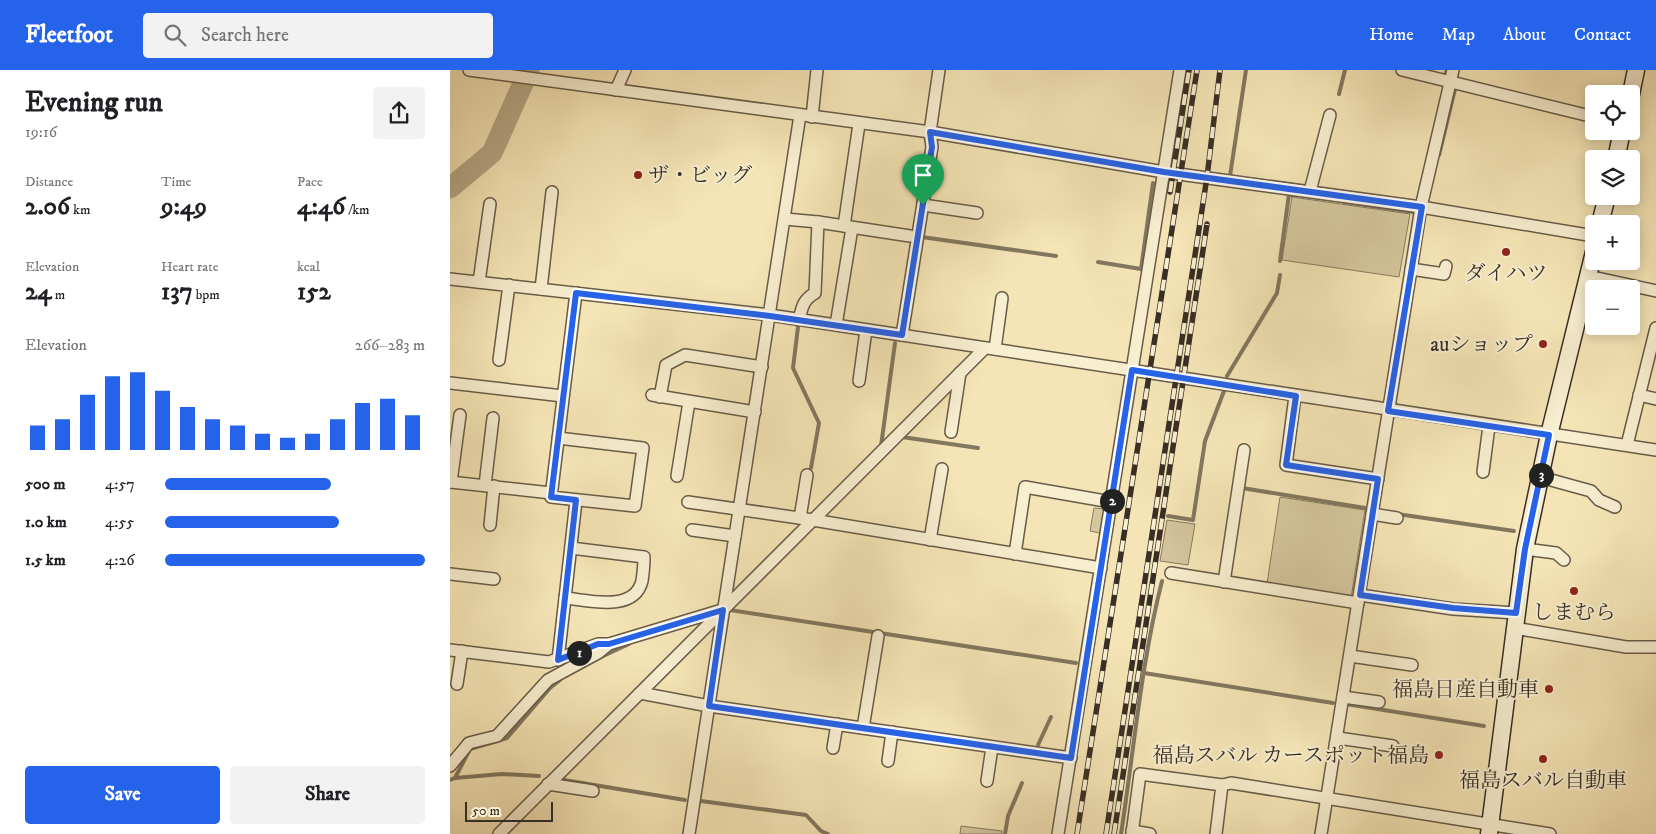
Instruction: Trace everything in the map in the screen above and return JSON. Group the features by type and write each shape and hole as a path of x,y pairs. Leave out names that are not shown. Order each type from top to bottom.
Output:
{"street":[{"path":"469,70 500,72 859,124 930,132 1164,172 1422,207 1585,234"},
{"path":"616,90 625,70"},
{"path":"812,117 817,70"},
{"path":"902,335 932,147 930,132 940,70"},
{"path":"1058,834 1180,70"},
{"path":"1402,70 1585,115"},
{"path":"1321,834 1338,738 1411,269 1422,207 1453,70"},
{"path":"1633,85 1636,70"},
{"path":"689,834 800,115"},
{"path":"1310,191 1330,115"},
{"path":"836,325 859,124"},
{"path":"541,289 552,192"},
{"path":"479,282 490,204"},
{"path":"923,205 977,212"},
{"path":"785,219 910,236"},
{"path":"799,320 806,298 815,293 817,286 815,270 818,222"},
{"path":"1411,269 1444,274 1446,266"},
{"path":"1490,829 1525,549 1549,435 1590,270"},
{"path":"1588,276 1656,291"},
{"path":"450,278 836,325 1388,411 1656,450"},
{"path":"499,360 508,285"},
{"path":"558,438 643,448 635,506 551,497 551,493 576,293"},
{"path":"499,834 960,373 990,348 1002,298"},
{"path":"1627,445 1654,344 1656,328"},
{"path":"859,380 866,330"},
{"path":"755,412 656,396 666,365 685,354 762,367"},
{"path":"951,432 960,373"},
{"path":"450,383 563,396"},
{"path":"1639,395 1656,399"},
{"path":"1296,396 1286,465 1378,479"},
{"path":"677,476 689,402"},
{"path":"460,415 451,482 551,493"},
{"path":"490,525 493,418"},
{"path":"1483,472 1489,426"},
{"path":"1224,582 1244,450"},
{"path":"930,540 942,469"},
{"path":"800,518 806,475"},
{"path":"1540,477 1591,491 1599,500 1615,507"},
{"path":"1015,554 1025,487 1112,502"},
{"path":"558,660 576,500"},
{"path":"688,502 813,520 1101,568"},
{"path":"1372,514 1397,518"},
{"path":"692,530 735,536"},
{"path":"565,598 619,602 629,599 642,583 644,558 571,548"},
{"path":"1525,549 1556,553 1564,560"},
{"path":"1172,573 1224,582 1359,599 1453,608 1515,620 1626,647 1656,647"},
{"path":"450,574 494,579"},
{"path":"458,684 456,651 549,662 598,644 609,644 723,610"},
{"path":"863,728 878,636"},
{"path":"450,766 469,743 497,736 519,721 548,680 589,663 609,644"},
{"path":"1350,656 1412,665"},
{"path":"640,693 709,706 1071,758"},
{"path":"1343,697 1379,702"},
{"path":"833,748 837,724"},
{"path":"888,761 892,732"},
{"path":"1338,738 1393,746"},
{"path":"988,781 992,747"},
{"path":"1150,834 1132,833 1140,774 1222,785 1230,783 1490,829 1550,834"},
{"path":"548,784 593,791"},
{"path":"1216,834 1222,785"}],"shaded area":[{"path":"1292,197 1410,214 1399,277 1282,260"},
{"path":"1280,497 1365,510 1351,598 1267,584"},
{"path":"1094,508 1104,509 1100,533 1090,531"},
{"path":"1167,520 1195,524 1188,565 1160,561"},
{"path":"961,826 1002,831 1002,834 960,834"}],"waterway":[{"path":"450,188 492,153 529,70"},
{"path":"1230,176 1246,70"},
{"path":"1339,94 1345,70"},
{"path":"1444,79 1447,70"},
{"path":"1439,155 1455,89"},
{"path":"1098,262 1141,269 1153,183"},
{"path":"1280,261 1289,194 1292,195"},
{"path":"1344,202 1413,212"},
{"path":"922,237 1056,256"},
{"path":"1227,376 1277,293 1280,275"},
{"path":"798,327 793,368 819,423 811,468"},
{"path":"881,446 895,343"},
{"path":"1168,516 1193,520 1205,441 1224,391"},
{"path":"902,437 978,448"},
{"path":"1242,488 1365,508"},
{"path":"1397,514 1514,531"},
{"path":"1121,834 1143,675 1162,581"},
{"path":"730,610 1076,663"},
{"path":"601,657 629,644"},
{"path":"1144,673 1333,703"},
{"path":"450,780 455,778 470,749 507,738 550,688 560,680"},
{"path":"1346,704 1484,726"},
{"path":"1038,745 1051,717"},
{"path":"455,778 502,774 539,776"},
{"path":"564,780 685,800"},
{"path":"1005,834 1008,816 1022,783"},
{"path":"701,801 806,815 821,831 828,834"}],"railway":[{"path":"1170,192 1189,70"},
{"path":"1077,834 1197,70"},
{"path":"1106,834 1207,177 1220,70"},
{"path":"1114,834 1207,224"}],"place":[{"name":"ザ・ビッグ","path":"638,175"},
{"name":"ダイハツ","path":"1506,252"},
{"name":"auショップ","path":"1543,344"},
{"name":"しまむら","path":"1574,591"},
{"name":"福島日産自動車","path":"1549,689"},
{"name":"福島スバル カースポット福島","path":"1439,755"},
{"name":"福島スバル自動車","path":"1543,759"}],"route":[{"path":"930,132 1164,172 1422,207 1388,411 1549,435 1525,549 1516,613 1453,608 1360,595 1378,479 1286,465 1296,396 1132,370 1071,758 709,706 723,610 609,644 598,644 558,660 576,500 551,497 576,293 770,316 902,335 923,205 932,147 930,132"}]}
